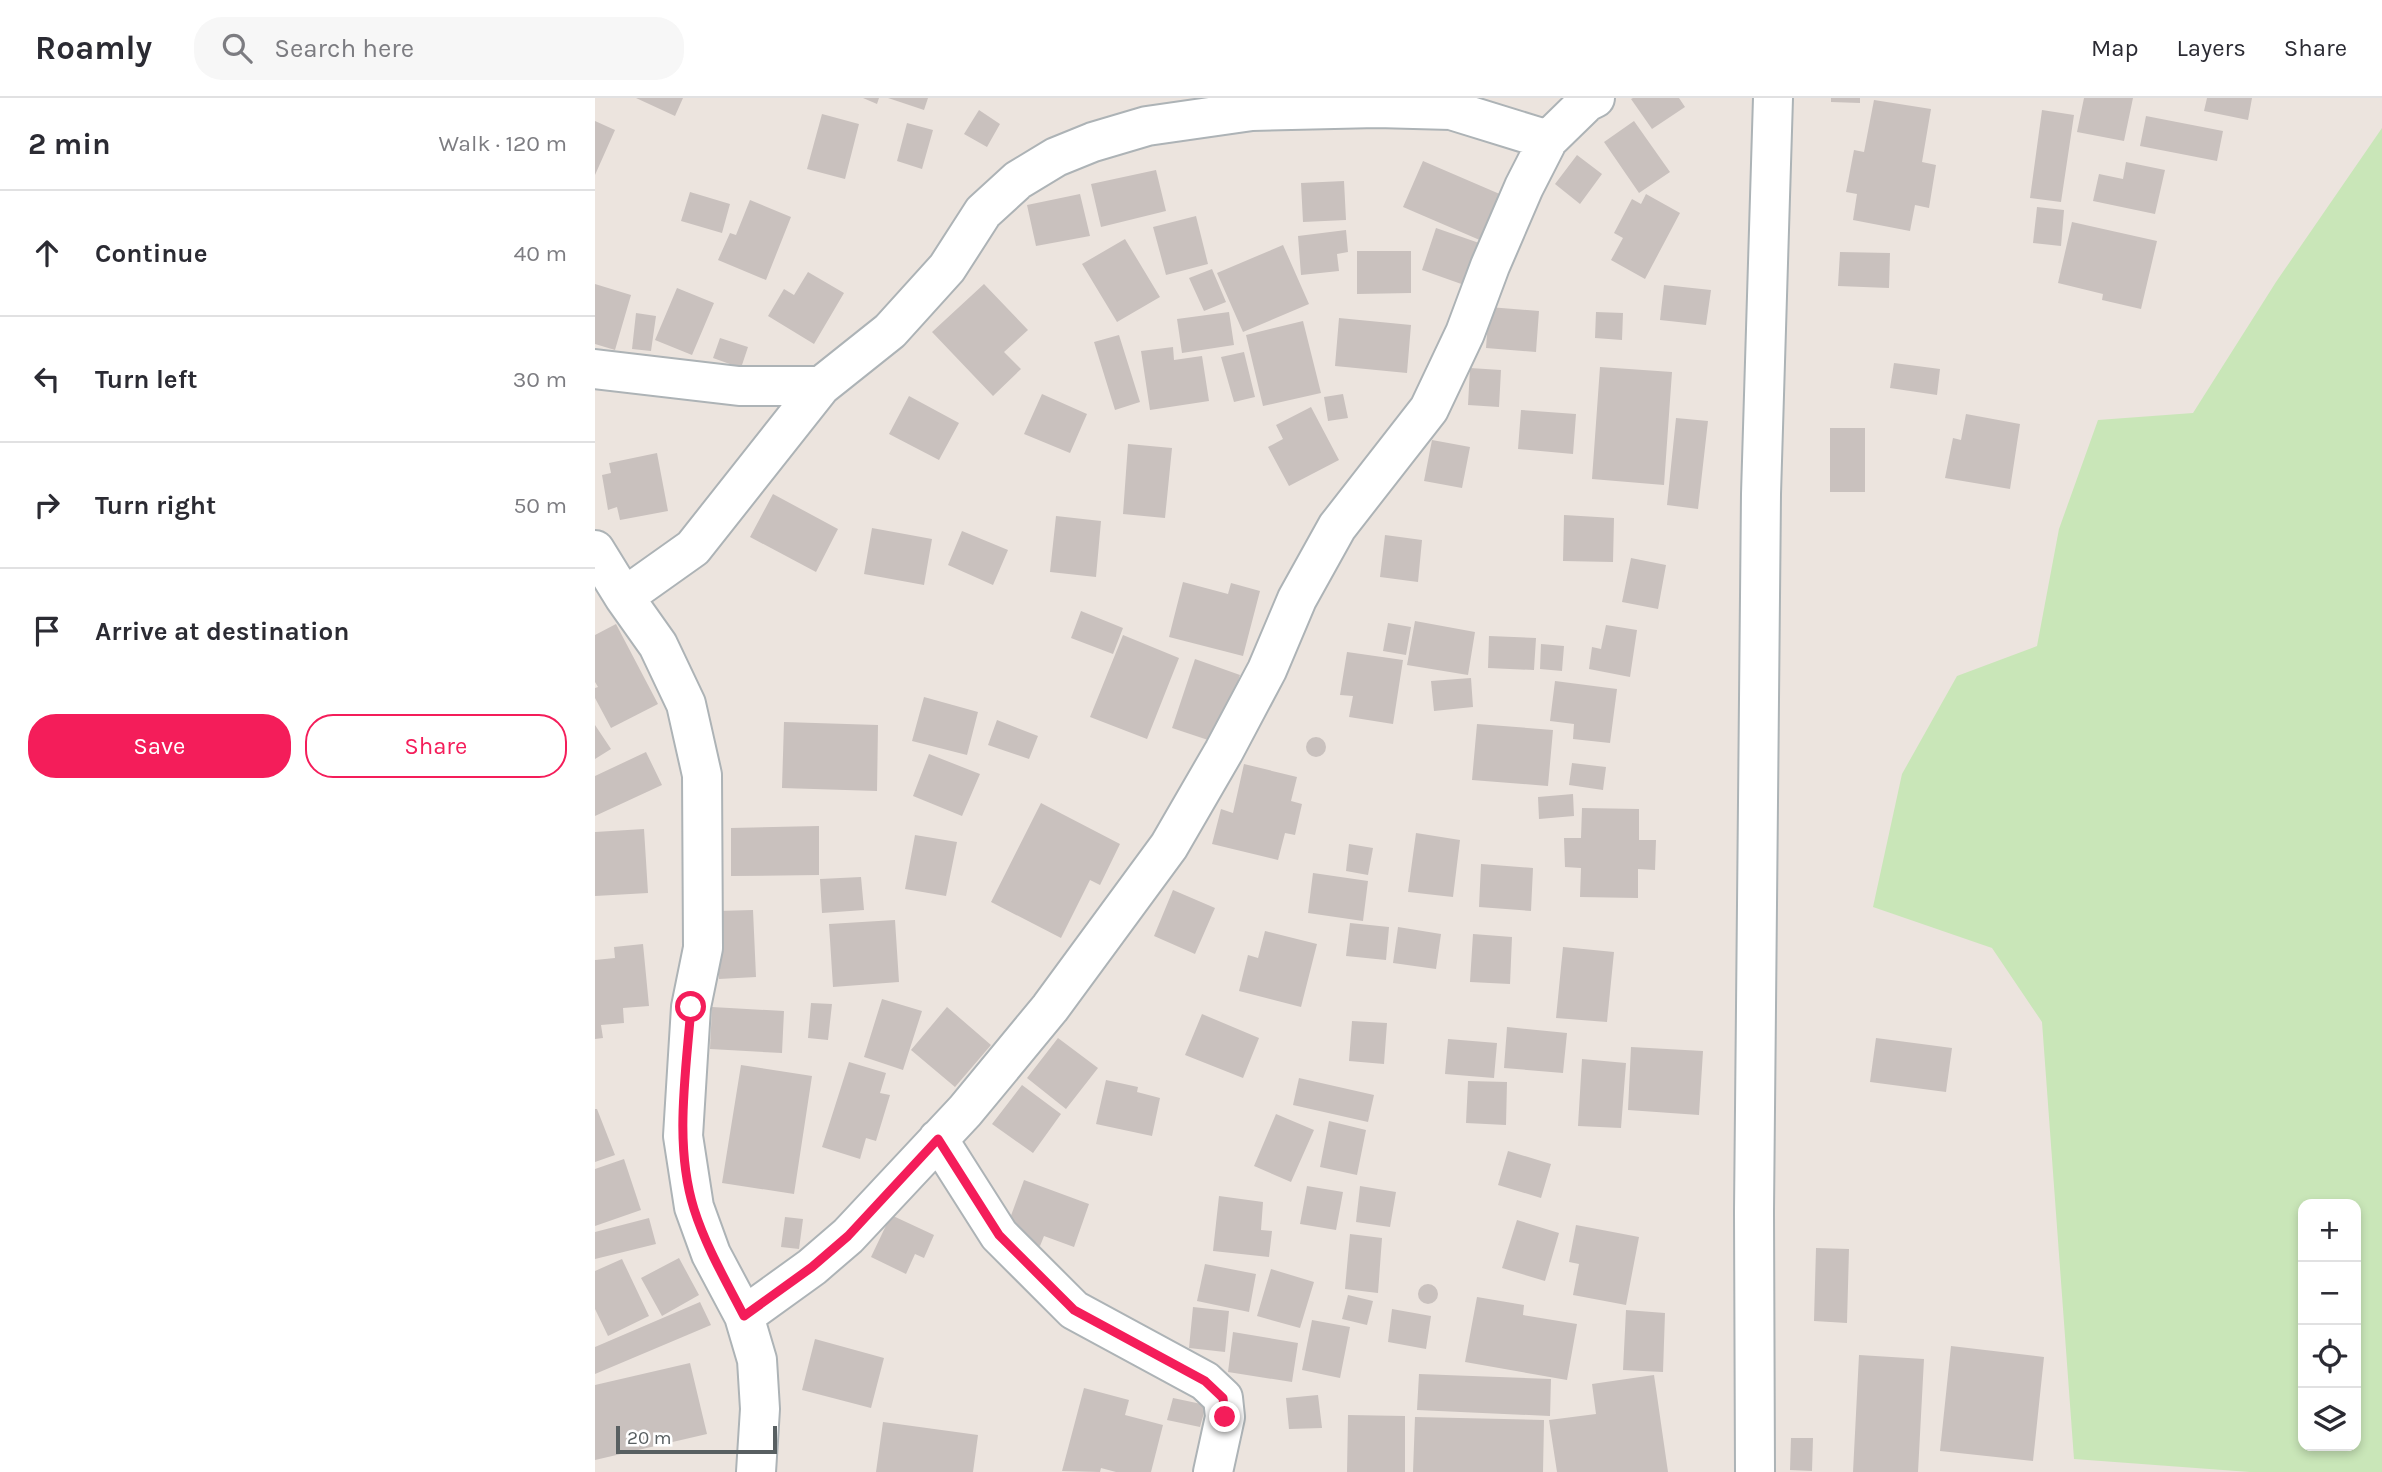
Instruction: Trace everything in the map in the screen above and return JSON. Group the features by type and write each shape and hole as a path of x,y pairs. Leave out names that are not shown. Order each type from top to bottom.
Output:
{"street":[{"path":"744,1316 812,1267 848,1236 965,1111 1050,1008 1169,846 1267,670 1297,599 1337,527 1429,409 1465,333 1524,187 1548,140 1587,102 1595,98"},
{"path":"1755,1472 1754,1199 1761,494 1773,98"},
{"path":"624,597 693,548 821,386 890,331 947,268 983,212 1018,180 1056,157 1093,142 1147,126 1252,111 1364,108 1451,110 1548,140"},
{"path":"595,369 739,386 821,386"},
{"path":"595,550 658,645 686,704 702,775 703,948 691,1007 683,1136 694,1207 711,1254 744,1316 757,1360 760,1409 756,1472"},
{"path":"938,1139 999,1235 1074,1310 1205,1381 1223,1398 1225,1417 1213,1472"}],"green space":[{"path":"2382,128 2382,1472 2250,1472 2074,1459 2042,1022 1992,948 1873,907 1902,774 1957,676 2037,646 2059,529 2098,420 2193,413 2276,282"}],"building":[{"path":"636,98 683,98 675,116"},
{"path":"863,98 879,98 877,104"},
{"path":"888,98 928,98 924,110"},
{"path":"1679,98 1685,107 1652,129 1631,99"},
{"path":"1831,98 1860,98 1860,103 1831,102"},
{"path":"2084,98 2133,98 2124,141 2077,132"},
{"path":"2207,98 2252,98 2248,120 2204,111"},
{"path":"1874,100 1931,109 1922,162 1936,165 1929,208 1915,205 1910,231 1853,220 1857,194 1846,192 1854,150 1864,152"},
{"path":"979,110 1000,124 987,147 964,134"},
{"path":"2042,110 2074,115 2061,202 2030,198"},
{"path":"822,114 859,124 845,179 807,169"},
{"path":"2146,116 2223,131 2217,161 2140,146"},
{"path":"595,121 615,130 595,175"},
{"path":"1634,121 1670,172 1639,193 1604,142"},
{"path":"907,123 933,130 922,169 897,161"},
{"path":"1577,155 1602,174 1580,204 1555,184"},
{"path":"1423,161 1502,195 1482,241 1403,207"},
{"path":"2126,162 2165,170 2155,214 2093,201 2099,174 2123,179"},
{"path":"1156,170 1166,211 1101,227 1091,184"},
{"path":"1344,181 1346,220 1303,222 1301,183"},
{"path":"690,192 730,204 722,233 681,221"},
{"path":"1080,194 1090,236 1036,246 1027,205"},
{"path":"1646,194 1680,213 1645,279 1611,260 1623,238 1614,233 1632,199 1641,204"},
{"path":"750,200 791,217 766,280 718,260 730,233 736,235"},
{"path":"2037,207 2064,210 2061,246 2033,243"},
{"path":"1196,216 1208,264 1166,275 1153,227"},
{"path":"2072,222 2157,241 2141,309 2102,300 2103,294 2058,283"},
{"path":"1436,228 1482,244 1467,286 1422,270"},
{"path":"1346,230 1348,252 1337,254 1339,271 1301,275 1298,236"},
{"path":"1125,239 1160,297 1117,322 1082,264"},
{"path":"1283,245 1309,304 1243,332 1217,273"},
{"path":"1357,251 1411,251 1411,293 1357,294"},
{"path":"1840,252 1890,253 1889,288 1838,286"},
{"path":"1212,269 1226,302 1204,311 1189,278"},
{"path":"808,272 844,293 814,344 768,316 784,289 794,295"},
{"path":"595,284 631,295 615,350 595,344"},
{"path":"984,284 1028,330 1004,352 1021,369 993,396 932,332"},
{"path":"1664,285 1711,290 1706,325 1660,320"},
{"path":"677,288 714,303 692,355 655,340"},
{"path":"1489,307 1539,311 1536,352 1486,348"},
{"path":"1229,312 1234,345 1182,353 1177,319"},
{"path":"1596,312 1623,313 1622,340 1595,338"},
{"path":"636,313 656,316 651,351 632,349"},
{"path":"1339,318 1411,325 1407,373 1335,366"},
{"path":"1303,321 1321,393 1263,406 1246,335"},
{"path":"1119,335 1140,402 1115,410 1094,342"},
{"path":"720,338 748,347 741,368 713,358"},
{"path":"1173,347 1174,360 1202,356 1209,401 1150,410 1141,351"},
{"path":"1244,352 1255,397 1234,402 1221,357"},
{"path":"1894,363 1940,369 1937,395 1890,388"},
{"path":"1600,367 1672,372 1664,485 1592,479"},
{"path":"1470,368 1501,370 1499,407 1468,405"},
{"path":"1042,394 1087,414 1070,453 1024,434"},
{"path":"1343,394 1348,418 1328,421 1324,397"},
{"path":"909,396 959,423 939,460 889,434"},
{"path":"1311,407 1339,460 1289,486 1268,447 1283,439 1276,425"},
{"path":"1521,410 1576,414 1573,454 1518,449"},
{"path":"1966,414 2020,424 2010,489 1945,478 1953,438 1961,440"},
{"path":"1676,418 1708,421 1698,509 1667,505"},
{"path":"1830,428 1865,428 1865,492 1830,492"},
{"path":"1432,440 1470,447 1462,488 1424,481"},
{"path":"1128,444 1172,448 1165,518 1123,514"},
{"path":"657,453 668,511 620,520 617,507 608,510 602,475 611,473 609,463"},
{"path":"773,494 838,529 816,572 750,537"},
{"path":"1564,515 1614,518 1613,562 1563,561"},
{"path":"1056,516 1101,521 1096,577 1050,572"},
{"path":"872,528 932,539 924,585 864,574"},
{"path":"962,531 1008,550 993,585 948,565"},
{"path":"1385,535 1422,540 1418,582 1380,577"},
{"path":"1631,558 1666,565 1658,609 1622,602"},
{"path":"1183,582 1228,594 1231,583 1260,591 1243,656 1169,637"},
{"path":"1081,611 1123,628 1113,654 1071,638"},
{"path":"1415,621 1475,632 1468,675 1407,665"},
{"path":"1388,623 1411,627 1406,655 1383,651"},
{"path":"616,624 658,704 611,728 595,698 595,688 598,687 595,682 595,635"},
{"path":"1606,625 1637,630 1630,677 1589,669 1592,647 1601,649"},
{"path":"1123,635 1179,658 1147,739 1090,717"},
{"path":"1489,636 1536,638 1534,670 1488,668"},
{"path":"1541,644 1564,646 1562,671 1540,669"},
{"path":"1347,652 1403,660 1393,724 1349,717 1353,696 1340,695"},
{"path":"1195,659 1240,675 1217,743 1172,728"},
{"path":"1471,678 1473,707 1434,711 1431,681"},
{"path":"1555,681 1617,689 1610,743 1573,739 1574,724 1550,721"},
{"path":"924,697 978,712 967,755 912,741"},
{"path":"997,720 1038,736 1029,759 988,745"},
{"path":"784,722 878,725 877,791 782,788"},
{"path":"1477,724 1553,730 1548,786 1472,780"},
{"path":"595,725 611,749 595,759"},
{"path":"1316,737 1323,740 1326,747 1323,754 1316,757 1309,754 1306,747 1309,740"},
{"path":"646,752 662,785 595,816 595,776"},
{"path":"929,754 980,774 962,816 913,796"},
{"path":"1572,763 1606,767 1603,790 1569,785"},
{"path":"1244,764 1297,777 1291,801 1302,804 1295,835 1285,833 1278,860 1212,844 1221,809 1233,813"},
{"path":"1573,794 1574,816 1539,819 1538,797"},
{"path":"1041,803 1120,844 1100,885 1090,880 1061,938 991,902"},
{"path":"1582,808 1639,809 1639,840 1656,840 1655,870 1638,869 1638,898 1580,897 1581,868 1565,867 1564,838 1581,838"},
{"path":"819,826 819,875 731,876 731,828"},
{"path":"644,829 648,893 595,896 595,832"},
{"path":"1416,833 1460,840 1453,897 1408,892"},
{"path":"915,835 957,842 946,896 905,889"},
{"path":"1349,844 1373,848 1368,875 1346,871"},
{"path":"1481,864 1533,868 1531,911 1479,907"},
{"path":"1313,873 1368,881 1363,921 1308,913"},
{"path":"861,877 864,910 822,913 820,879"},
{"path":"1173,890 1215,908 1195,954 1154,936"},
{"path":"753,910 756,977 719,979 717,911"},
{"path":"895,920 899,982 833,987 829,924"},
{"path":"1350,923 1389,927 1386,960 1346,956"},
{"path":"1398,927 1441,934 1436,969 1393,963"},
{"path":"1265,931 1317,944 1301,1007 1239,991 1248,955 1258,958"},
{"path":"1473,934 1512,937 1510,984 1470,982"},
{"path":"643,944 649,1006 623,1008 624,1023 601,1025 603,1038 595,1039 595,960 615,958 614,947"},
{"path":"1563,947 1614,952 1607,1022 1556,1018"},
{"path":"882,999 922,1011 903,1070 864,1057"},
{"path":"811,1003 832,1004 828,1040 808,1038"},
{"path":"712,1007 784,1011 782,1053 710,1049"},
{"path":"947,1007 991,1045 955,1087 911,1050"},
{"path":"1202,1014 1259,1038 1243,1078 1185,1055"},
{"path":"1352,1021 1387,1023 1384,1064 1349,1061"},
{"path":"1507,1027 1567,1033 1563,1073 1504,1068"},
{"path":"1058,1038 1098,1068 1066,1109 1027,1078"},
{"path":"1876,1038 1952,1048 1946,1092 1870,1082"},
{"path":"1448,1039 1497,1043 1494,1078 1445,1074"},
{"path":"1631,1047 1703,1051 1699,1115 1628,1110"},
{"path":"1582,1059 1626,1063 1621,1128 1578,1126"},
{"path":"849,1062 886,1073 880,1093 890,1095 876,1141 866,1138 860,1159 822,1147"},
{"path":"741,1065 812,1076 794,1194 722,1183"},
{"path":"1299,1078 1374,1095 1368,1122 1293,1105"},
{"path":"1106,1080 1138,1087 1137,1092 1160,1098 1152,1136 1096,1124"},
{"path":"1468,1081 1507,1082 1506,1125 1466,1123"},
{"path":"1022,1085 1061,1114 1033,1153 992,1124"},
{"path":"595,1109 615,1155 595,1162"},
{"path":"1276,1114 1314,1130 1291,1182 1254,1166"},
{"path":"1329,1121 1366,1130 1357,1175 1320,1167"},
{"path":"1508,1151 1551,1164 1541,1198 1498,1185"},
{"path":"624,1159 641,1210 595,1226 595,1169"},
{"path":"1024,1180 1089,1204 1074,1247 1044,1236 1040,1246 1005,1232"},
{"path":"1307,1186 1343,1192 1336,1230 1300,1224"},
{"path":"1360,1186 1396,1192 1390,1227 1356,1222"},
{"path":"1219,1196 1263,1202 1261,1230 1272,1231 1269,1257 1213,1251"},
{"path":"891,1215 934,1235 924,1258 915,1254 906,1274 871,1257"},
{"path":"785,1217 803,1219 799,1249 781,1247"},
{"path":"649,1218 656,1244 595,1259 595,1232"},
{"path":"1517,1220 1559,1233 1545,1281 1502,1268"},
{"path":"1576,1225 1639,1237 1626,1305 1573,1295 1579,1264 1569,1262"},
{"path":"1350,1234 1382,1238 1378,1293 1345,1289"},
{"path":"1816,1248 1849,1249 1847,1323 1814,1321"},
{"path":"679,1258 699,1295 662,1316 641,1278"},
{"path":"622,1259 649,1316 608,1336 595,1309 595,1271"},
{"path":"1205,1264 1256,1274 1249,1312 1197,1301"},
{"path":"1271,1269 1314,1282 1300,1328 1257,1316"},
{"path":"1428,1284 1435,1287 1438,1294 1435,1301 1428,1304 1421,1301 1418,1294 1421,1287"},
{"path":"1348,1295 1373,1301 1367,1325 1342,1319"},
{"path":"1477,1297 1524,1305 1523,1315 1577,1324 1567,1380 1465,1362"},
{"path":"700,1302 711,1325 595,1374 595,1347"},
{"path":"1193,1307 1229,1311 1225,1352 1189,1348"},
{"path":"1392,1309 1431,1316 1426,1349 1388,1342"},
{"path":"1626,1310 1665,1313 1663,1372 1623,1370"},
{"path":"1312,1320 1350,1327 1340,1378 1302,1370"},
{"path":"1233,1332 1298,1343 1292,1382 1228,1372"},
{"path":"815,1339 884,1358 871,1408 802,1390"},
{"path":"1951,1346 2044,1357 2033,1461 1940,1451"},
{"path":"1859,1355 1924,1359 1918,1472 1853,1472"},
{"path":"690,1363 707,1434 595,1460 595,1385"},
{"path":"1419,1374 1551,1379 1550,1416 1417,1410"},
{"path":"1654,1375 1668,1472 1557,1472 1549,1420 1596,1414 1592,1384"},
{"path":"1084,1388 1129,1400 1125,1415 1163,1425 1151,1472 1116,1472 1101,1468 1100,1472 1062,1471"},
{"path":"1318,1395 1322,1428 1289,1429 1286,1398"},
{"path":"1173,1398 1206,1405 1200,1427 1167,1420"},
{"path":"1348,1415 1405,1416 1405,1472 1347,1472"},
{"path":"1415,1417 1544,1420 1543,1472 1413,1472"},
{"path":"883,1422 978,1435 973,1472 876,1472"},
{"path":"1791,1438 1813,1438 1812,1471 1790,1470"}],"route":[{"path":"691,1007 683,1136 694,1207 711,1254 744,1316 812,1267 848,1236 938,1139 999,1235 1074,1310 1205,1381 1223,1398 1225,1417"}]}
